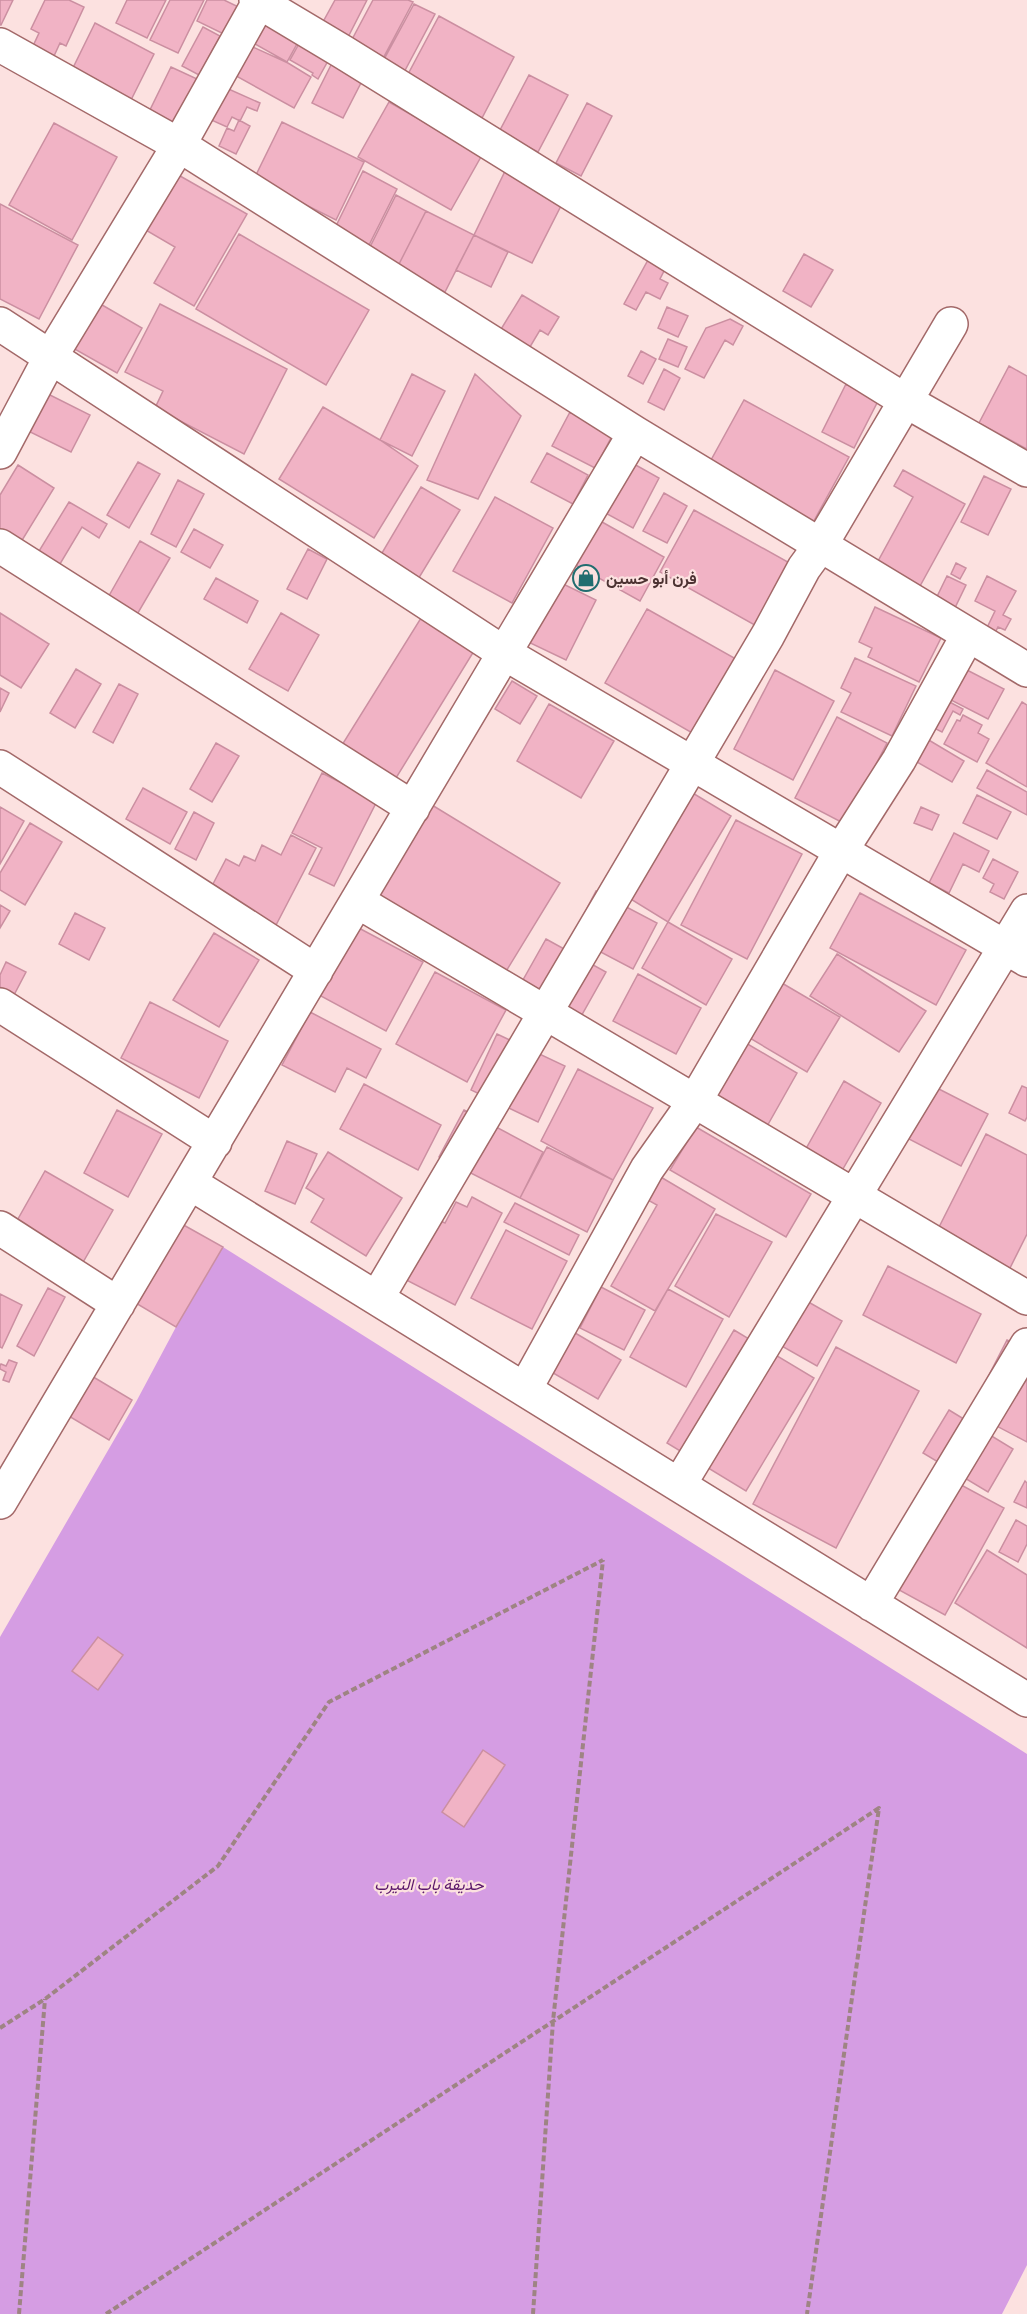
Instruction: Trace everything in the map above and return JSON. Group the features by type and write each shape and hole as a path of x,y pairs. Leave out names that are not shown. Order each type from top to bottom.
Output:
{"street":[{"path":"0,452 51,356 179,145 257,1 906,401 1027,470"},
{"path":"0,45 179,145 635,433 1027,670"},
{"path":"0,324 504,653 1016,953"},
{"path":"377,1298 768,635 804,568 820,546 951,324"},
{"path":"0,1502 635,433"},
{"path":"0,546 413,808"},
{"path":"525,1389 647,1169 695,1101 841,851 899,760 968,635"},
{"path":"0,767 316,971"},
{"path":"357,901 1027,1298"},
{"path":"679,1485 855,1196 1016,953 1027,911"},
{"path":"0,1005 214,1142"},
{"path":"190,1183 871,1604 1026,1696"},
{"path":"0,1228 118,1304"},
{"path":"871,1604 1027,1345"}],"path":[{"path":"0,2028 45,1999 218,1866 329,1702 603,1560 553,2021 533,2314"},
{"path":"106,2314 879,1808 807,2314"},
{"path":"19,2314 45,1999"}],"green space":[{"name":"حديقة باب النيرب","path":"223,1247 1027,1754 1027,2265 1002,2314 0,2314 0,1637"}],"building":[{"path":"0,0 13,0 1,25 0,25"},
{"path":"45,0 69,0 84,7 66,46 60,43 54,56 33,46 39,33 31,29"},
{"path":"127,0 166,0 147,38 116,23"},
{"path":"170,0 204,0 178,53 150,40"},
{"path":"207,0 224,0 247,11 234,39 197,21"},
{"path":"335,0 367,0 344,45 318,31"},
{"path":"373,0 413,2 380,64 348,47"},
{"path":"414,4 435,14 402,76 381,65"},
{"path":"264,10 303,33 287,62 248,40"},
{"path":"439,16 514,57 482,118 406,78"},
{"path":"95,23 154,54 127,108 68,78"},
{"path":"203,27 220,36 199,75 182,66"},
{"path":"305,33 334,50 318,79 312,75 313,73 290,60"},
{"path":"244,43 288,63 311,77 294,108 229,72"},
{"path":"333,61 364,77 343,118 312,103"},
{"path":"171,67 208,84 183,136 146,118"},
{"path":"529,75 568,95 538,152 499,132"},
{"path":"224,87 260,103 257,111 247,107 240,121 232,117 227,127 209,119"},
{"path":"389,102 482,155 451,210 358,157"},
{"path":"587,103 612,116 581,176 556,163"},
{"path":"239,120 250,126 236,154 219,146 227,128 234,131"},
{"path":"282,122 364,162 336,220 254,179"},
{"path":"54,123 117,157 72,240 9,205"},
{"path":"152,160 247,214 194,306 154,283 175,247 120,215"},
{"path":"509,163 568,192 532,263 474,235"},
{"path":"363,171 397,189 369,245 335,228"},
{"path":"396,195 426,211 397,268 367,253"},
{"path":"0,204 78,245 39,319 0,299"},
{"path":"426,211 474,235 445,292 397,268"},
{"path":"239,234 369,310 326,385 196,309"},
{"path":"474,235 508,252 491,287 456,270"},
{"path":"804,254 833,270 811,307 783,291"},
{"path":"648,260 665,269 660,279 668,283 660,299 646,292 636,310 624,304"},
{"path":"522,295 559,317 548,335 540,330 524,357 495,339"},
{"path":"90,298 142,328 117,373 64,343"},
{"path":"160,304 287,369 244,454 155,408 163,391 125,372"},
{"path":"667,307 688,316 678,337 658,328"},
{"path":"730,319 743,326 733,345 725,340 704,378 685,369 706,328"},
{"path":"668,339 687,347 678,367 659,359"},
{"path":"641,351 656,359 643,384 628,376"},
{"path":"1009,366 1027,376 1027,449 979,423"},
{"path":"664,369 680,378 664,410 648,402"},
{"path":"412,374 445,391 412,456 380,440"},
{"path":"475,374 521,416 478,499 427,480"},
{"path":"846,384 878,401 854,448 822,432"},
{"path":"42,391 90,415 71,452 24,429"},
{"path":"744,400 849,457 810,528 705,471"},
{"path":"323,407 380,440 418,466 374,538 279,479"},
{"path":"570,412 613,434 595,468 552,446"},
{"path":"547,453 588,475 573,504 531,482"},
{"path":"625,459 659,478 633,528 598,509"},
{"path":"138,462 160,474 129,528 107,515"},
{"path":"18,465 54,488 21,542 0,529 0,495"},
{"path":"903,470 965,504 914,597 871,574 913,497 894,486"},
{"path":"984,476 1011,489 988,535 961,522"},
{"path":"178,480 204,494 176,547 151,534"},
{"path":"421,487 460,510 417,581 379,558"},
{"path":"664,493 687,506 667,543 643,531"},
{"path":"495,497 553,528 512,603 453,571"},
{"path":"69,502 107,524 99,538 82,527 57,569 36,556"},
{"path":"694,510 795,566 760,628 660,572"},
{"path":"595,518 664,557 640,601 570,562"},
{"path":"194,529 223,545 210,568 181,552"},
{"path":"140,541 170,558 135,618 106,601"},
{"path":"308,549 327,559 307,599 287,589"},
{"path":"956,563 966,568 960,579 951,574"},
{"path":"947,576 966,585 950,618 931,609"},
{"path":"987,576 1016,591 1003,615 1011,619 1005,630 998,627 991,641 983,636 995,611 975,601"},
{"path":"216,578 258,601 247,623 204,599"},
{"path":"553,579 596,600 566,660 524,640"},
{"path":"875,607 941,638 919,682 868,657 872,648 859,642"},
{"path":"647,609 736,659 694,734 605,683"},
{"path":"0,613 49,644 21,688 0,675"},
{"path":"281,613 319,635 288,691 249,669"},
{"path":"421,618 474,651 396,778 342,745"},
{"path":"855,658 916,686 892,736 841,712 851,693 841,688"},
{"path":"76,669 101,684 75,728 50,713"},
{"path":"965,669 1004,689 988,719 949,699"},
{"path":"775,670 834,701 793,780 734,749"},
{"path":"512,681 537,696 520,724 495,709"},
{"path":"119,684 138,694 113,743 93,732"},
{"path":"0,688 9,693 0,712"},
{"path":"938,696 963,709 960,715 953,711 942,732 924,723"},
{"path":"1022,702 1027,705 1027,787 986,763"},
{"path":"549,704 614,741 581,798 517,761"},
{"path":"963,715 982,725 978,733 989,739 977,762 944,744 957,720 960,721"},
{"path":"837,717 887,743 845,824 795,798"},
{"path":"922,736 964,761 952,782 910,758"},
{"path":"216,743 239,756 212,802 190,789"},
{"path":"987,770 1027,792 1027,815 977,788"},
{"path":"322,773 377,801 334,886 309,874 322,848 292,833"},
{"path":"666,777 731,816 668,922 603,882"},
{"path":"143,788 187,812 170,844 126,819"},
{"path":"977,795 1011,812 997,839 963,823"},
{"path":"427,802 560,883 505,973 373,893"},
{"path":"0,807 24,821 0,864"},
{"path":"921,807 939,815 932,830 914,823"},
{"path":"194,812 214,823 196,860 175,849"},
{"path":"736,820 802,854 747,959 681,925"},
{"path":"30,823 62,842 25,905 0,890 0,873"},
{"path":"954,833 989,851 979,872 963,864 949,893 929,883"},
{"path":"291,835 316,848 275,927 216,895 219,888 213,884 226,859 239,866 244,856 255,861 262,845 281,855"},
{"path":"993,859 1018,872 1004,899 990,892 994,884 983,878"},
{"path":"596,891 657,923 633,969 572,937"},
{"path":"860,893 966,950 936,1005 830,948"},
{"path":"0,905 10,911 0,928"},
{"path":"75,913 105,928 89,960 59,944"},
{"path":"668,922 732,959 706,1005 642,968"},
{"path":"355,926 423,962 386,1031 319,995"},
{"path":"214,933 259,960 219,1027 173,1000"},
{"path":"546,939 606,972 570,1036 510,1003"},
{"path":"837,954 926,1011 899,1052 810,996"},
{"path":"6,962 26,972 14,995 0,987 0,975"},
{"path":"435,972 506,1010 467,1082 396,1044"},
{"path":"638,974 701,1008 676,1054 613,1021"},
{"path":"775,979 840,1017 807,1072 743,1034"},
{"path":"150,1002 228,1041 199,1098 121,1058"},
{"path":"310,1012 381,1049 366,1078 347,1068 335,1092 282,1065"},
{"path":"497,1034 565,1066 538,1122 471,1090"},
{"path":"739,1039 797,1073 766,1128 707,1094"},
{"path":"578,1069 653,1108 613,1180 541,1141"},
{"path":"844,1081 881,1103 840,1174 803,1154"},
{"path":"364,1084 441,1125 418,1170 340,1129"},
{"path":"933,1086 988,1114 961,1166 907,1138"},
{"path":"1022,1086 1027,1088 1025,1121 1009,1113"},
{"path":"117,1110 162,1134 128,1197 84,1173"},
{"path":"464,1110 543,1152 520,1198 439,1157"},
{"path":"696,1127 811,1194 786,1237 670,1170"},
{"path":"986,1134 1027,1155 1027,1234 1002,1284 929,1247"},
{"path":"287,1141 317,1154 295,1204 265,1191"},
{"path":"547,1147 613,1180 587,1232 520,1198"},
{"path":"328,1152 402,1198 366,1256 311,1222 324,1199 306,1188"},
{"path":"45,1171 113,1210 82,1264 14,1226"},
{"path":"659,1176 715,1209 655,1311 611,1286 657,1205 646,1199"},
{"path":"472,1197 502,1213 455,1305 387,1270 436,1219 445,1223 456,1202 467,1207"},
{"path":"515,1203 579,1235 569,1255 504,1222"},
{"path":"716,1214 772,1242 729,1317 675,1286"},
{"path":"180,1223 223,1247 176,1327 134,1302"},
{"path":"506,1230 567,1261 532,1329 471,1298"},
{"path":"888,1266 981,1314 956,1363 863,1315"},
{"path":"601,1287 645,1310 624,1350 580,1328"},
{"path":"48,1288 65,1297 34,1356 17,1346"},
{"path":"668,1289 723,1319 686,1387 630,1357"},
{"path":"789,1291 842,1321 817,1366 764,1336"},
{"path":"0,1294 22,1305 2,1348 0,1347"},
{"path":"565,1327 621,1360 598,1399 541,1366"},
{"path":"734,1330 814,1378 746,1491 667,1443"},
{"path":"1007,1340 1027,1350 1027,1442 970,1412"},
{"path":"836,1347 919,1391 836,1548 753,1504"},
{"path":"9,1360 17,1363 9,1382 3,1380 6,1372 0,1369 0,1366 1,1364 6,1366"},
{"path":"90,1375 132,1400 109,1440 67,1415"},
{"path":"949,1410 1013,1449 988,1492 923,1453"},
{"path":"937,1472 1004,1508 945,1615 879,1579"},
{"path":"1025,1481 1027,1483 1027,1508 1014,1502"},
{"path":"1016,1520 1027,1526 1027,1544 1018,1562 999,1552"},
{"path":"987,1550 1027,1575 1027,1648 955,1603"},
{"path":"98,1637 123,1655 98,1690 72,1671"},
{"path":"483,1750 505,1765 464,1827 442,1812"}],"place":[{"name":"فرن أبو حسين","path":"586,578"}]}
